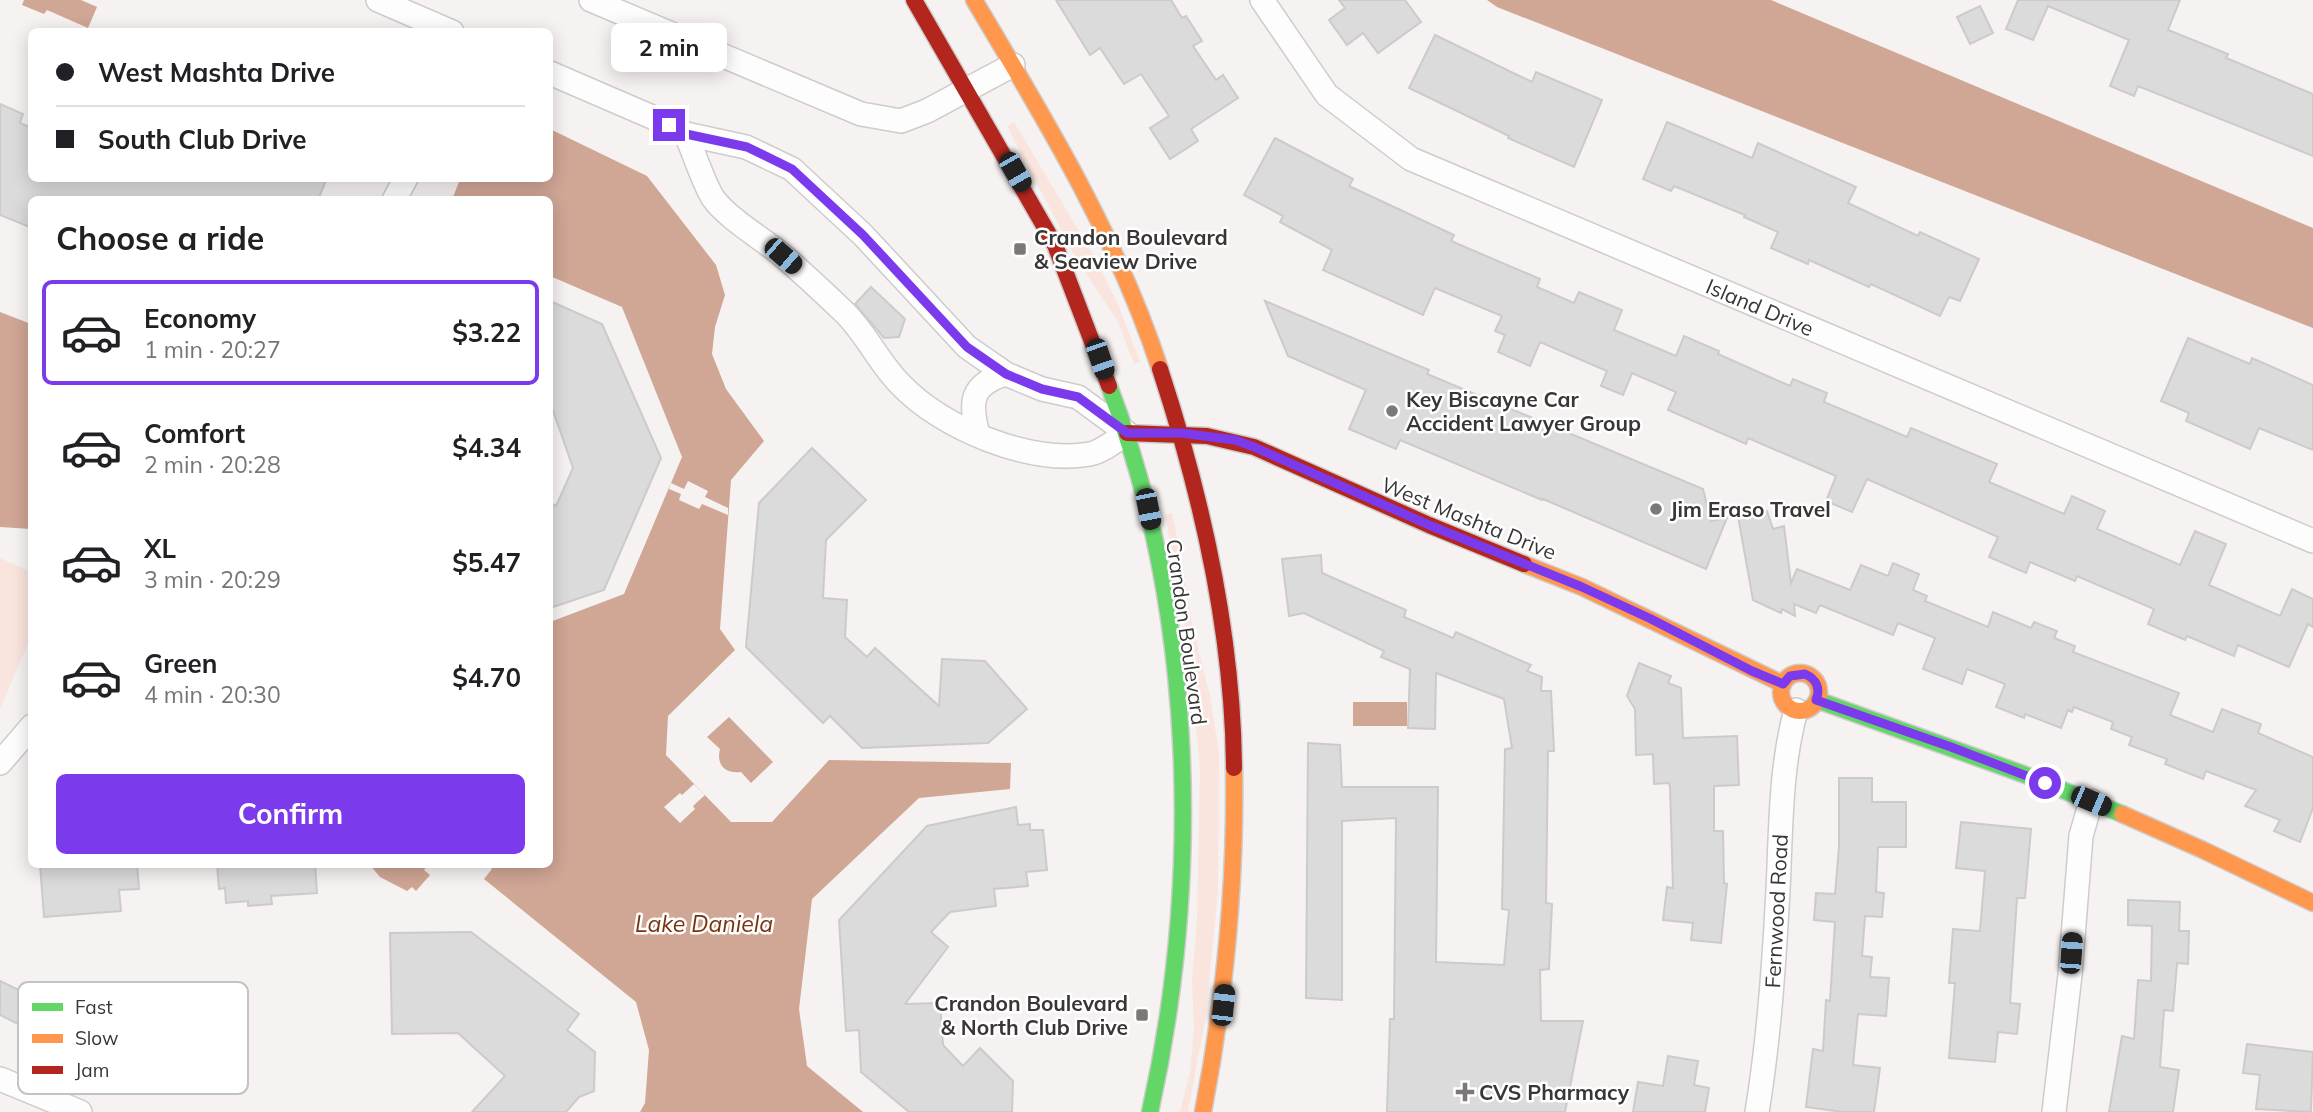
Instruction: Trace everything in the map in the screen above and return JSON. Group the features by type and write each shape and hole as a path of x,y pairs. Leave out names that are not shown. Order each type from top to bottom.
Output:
{"main road":[{"name":"Crandon Boulevard","path":"914,0 1055,245 1127,433 1148,509 1166,601 1177,695 1183,792 1181,885 1173,979 1160,1067 1150,1112"},
{"name":"Crandon Boulevard","path":"974,0 1068,159 1129,287 1156,355 1181,433 1206,537 1222,624 1232,702 1235,818 1232,914 1223,1005 1203,1112"},
{"name":"West Mashta Drive","path":"1127,433 1181,433 1235,440 1254,447 1378,503 1582,587 1783,684"},
{"path":"1806,705 1819,690 1817,683 1805,674 1790,676 1783,684 1782,698 1787,706 1806,705 1951,747 2091,801 2219,856 2313,903"}],"street":[{"path":"378,0 443,28"},
{"path":"591,0 861,114 901,121 928,111 1013,65"},
{"name":"Island Drive","path":"1262,0 1327,95 1411,159 2313,541"},
{"path":"553,74 686,134 747,147 792,169 863,235 967,347 1006,374 1042,389 1078,397 1127,433 1093,454 1067,456 1036,453 1003,445 920,402 900,384 851,318 811,280 736,220 713,198 686,134"},
{"path":"978,434 973,405 977,391 989,379 1006,374"},
{"name":"Fernwood Road","path":"1757,1112 1771,994 1787,744 1806,705"},
{"path":"0,763 28,731"},
{"path":"2054,1112 2070,975 2081,836 2091,801"},
{"path":"0,1079 18,1086"},
{"path":"36,1094 80,1112"}],"shaded area":[{"path":"1014,122 1092,253 1118,304 1140,362 1134,364 1118,322 1075,257 1007,126"},
{"path":"1172,513 1192,624 1210,696 1219,753 1218,892 1205,1021 1188,1112 1180,1112 1190,1072 1194,1030 1192,981 1197,920 1200,771 1184,621 1165,514"},
{"path":"0,558 28,571 28,643 0,709"}],"water":[{"path":"24,0 81,0 97,7 88,28 47,10 44,14 22,5"},
{"path":"1487,0 1771,0 2313,228 2313,328 1497,7"},
{"name":"Lake Daniela","path":"553,130 647,176 716,265 725,295 715,327 712,354 726,389 764,441 731,480 720,629 735,650 668,716 666,755 731,822 772,822 829,760 1011,763 1010,789 919,798 812,899 799,1009 807,1066 863,1112 640,1112 645,1103 649,1050 636,1002 484,879 491,868 553,868 553,621 624,594 682,457 622,307 553,277 553,196 454,196 459,182 553,182"},
{"path":"0,312 28,323 28,529 0,527"},
{"path":"1353,702 1407,702 1407,726 1353,726"},
{"path":"729,717 773,762 751,783 741,772 730,772 723,767 719,760 720,749 707,737"},
{"path":"372,868 426,868 424,870 430,875 416,891 412,887 407,891 380,877"}],"pier":[{"path":"688,481 708,491 705,497 728,508 728,515 702,504 699,509 679,500 681,494 669,489 671,483 684,489"},
{"path":"694,784 705,795 680,823 664,807"}],"building":[{"path":"1056,0 1171,0 1182,18 1186,16 1202,41 1193,46 1216,80 1223,75 1238,98 1191,129 1198,141 1170,159 1150,128 1169,116 1141,74 1124,84 1100,48 1090,55"},
{"path":"1339,0 1405,0 1421,22 1378,53 1363,33 1347,45 1329,20 1345,8"},
{"path":"2018,0 2180,0 2168,30 2228,54 2226,58 2313,94 2313,156 2138,86 2134,96 2110,86 2129,40 2048,6 2033,40 2006,29"},
{"path":"1980,6 1993,33 1970,44 1957,17"},
{"path":"1435,35 1532,82 1536,72 1602,100 1574,167 1508,138 1509,136 1409,88"},
{"path":"0,104 23,114 20,123 28,126 28,182 325,182 320,196 28,196 28,226 0,215"},
{"path":"1667,122 1752,158 1758,143 1856,187 1848,203 1918,236 1920,232 1979,259 1960,301 1949,297 1940,316 1871,284 1869,287 1809,260 1808,264 1771,248 1778,232 1744,217 1745,215 1674,186 1671,191 1643,179"},
{"path":"1275,138 1353,179 1349,186 1454,235 1451,241 1540,279 1537,287 1574,303 1579,292 1622,310 1614,330 1676,356 1684,336 1790,386 1793,379 1827,393 1824,402 1907,437 1911,428 1997,464 1989,482 2064,514 2072,496 2105,511 2097,529 2180,565 2195,531 2226,544 2209,585 2280,616 2292,589 2313,599 2313,627 2308,624 2289,667 2238,645 2234,656 2187,636 2185,640 2148,624 2154,609 2077,576 2075,581 2030,562 2026,573 1989,557 1998,537 1867,479 1852,512 1826,501 1836,476 1748,438 1746,444 1668,410 1676,392 1632,373 1623,395 1601,386 1607,371 1540,342 1530,366 1498,352 1505,335 1495,331 1502,316 1435,288 1423,315 1323,270 1332,250 1280,222 1283,216 1244,195"},
{"path":"871,287 905,319 899,337 884,338 855,304"},
{"path":"1265,301 1429,370 1427,374 1703,489 1711,521 1727,518 1706,569 1400,440 1396,449 1349,429 1366,390 1288,356"},
{"path":"553,302 602,324 661,458 604,590 553,607 553,504 556,506 573,468 553,411"},
{"path":"2188,338 2250,364 2252,358 2313,385 2313,450 2259,428 2250,449 2186,421 2189,413 2161,401"},
{"path":"812,448 866,500 826,540 823,598 847,600 845,637 867,657 875,648 939,706 942,659 985,661 1027,709 988,743 862,748 830,716 823,723 746,647 759,503"},
{"path":"1767,511 1773,529 1784,526 1791,583 1797,569 1850,590 1861,565 1888,576 1893,563 1919,574 1913,590 1927,596 1925,601 1988,627 1993,612 2031,628 2034,622 2057,631 2054,638 2075,646 2073,652 2179,693 2170,715 2213,732 2222,709 2261,724 2258,733 2313,757 2313,808 2300,842 2274,831 2280,820 2245,806 2256,790 2206,771 2203,779 2165,764 2167,759 2129,745 2132,737 2111,729 2113,722 2074,707 2072,712 2068,710 2061,728 2025,714 2024,718 1996,707 2005,684 1967,669 1962,684 1923,669 1935,638 1898,623 1893,635 1820,605 1816,613 1794,604 1795,616 1782,609 1781,613 1753,600 1738,516"},
{"path":"1321,555 1322,573 1406,610 1404,617 1453,638 1456,632 1531,665 1527,671 1542,677 1541,691 1551,691 1554,751 1548,751 1546,903 1552,904 1549,969 1540,970 1541,1021 1583,1021 1565,1112 1387,1112 1390,1019 1394,1019 1396,818 1342,821 1342,1000 1306,998 1308,743 1340,745 1342,787 1438,787 1436,962 1504,965 1509,910 1502,909 1505,749 1512,748 1504,699 1436,673 1435,729 1408,728 1410,669 1381,657 1384,651 1304,613 1289,616 1282,559"},
{"path":"1639,663 1671,676 1668,683 1681,688 1683,738 1737,736 1739,785 1714,786 1714,831 1723,831 1724,883 1727,884 1721,943 1691,940 1693,923 1663,920 1667,887 1673,888 1670,787 1669,783 1654,784 1653,754 1636,755 1635,709 1627,696"},
{"path":"1839,778 1872,778 1872,802 1906,802 1906,847 1878,847 1876,892 1884,893 1882,917 1865,916 1862,956 1872,957 1870,977 1889,978 1886,1016 1858,1014 1853,1065 1880,1068 1874,1112 1843,1112 1806,1107 1813,1049 1823,1051 1826,1000 1830,1001 1835,922 1814,920 1816,893 1835,894 1839,847"},
{"path":"1016,807 1018,825 1030,824 1030,830 1043,830 1047,870 1026,872 1028,886 994,889 996,906 950,912 931,932 948,947 905,1004 940,1003 943,1045 963,1066 980,1048 1013,1081 1012,1112 909,1112 861,1072 859,1030 846,1031 839,920 927,826"},
{"path":"1961,822 2031,829 2025,898 2017,898 2010,1003 2020,1004 2017,1034 1998,1032 1995,1062 1949,1058 1955,983 1949,983 1953,929 1980,931 1985,871 1956,868"},
{"path":"40,868 137,868 139,889 119,890 121,911 44,917"},
{"path":"217,868 315,868 317,893 271,896 272,904 248,906 248,901 226,903 225,888 219,889"},
{"path":"2128,900 2180,902 2179,931 2189,931 2188,964 2177,963 2173,1011 2164,1010 2160,1067 2179,1070 2173,1112 2109,1112 2122,1036 2134,1039 2138,980 2151,981 2152,926 2128,925"},
{"path":"471,932 579,1014 567,1030 595,1052 594,1091 579,1097 566,1112 472,1112 505,1076 458,1033 392,1034 390,933"},
{"path":"0,981 18,990 18,1024 0,1015"},
{"path":"2247,1044 2313,1052 2311,1112 2256,1109 2260,1075 2243,1073"},
{"path":"1668,1056 1698,1061 1694,1085 1709,1088 1705,1112 1633,1112 1638,1082 1663,1086"}],"traffic: fast":[{"path":"1109,386 1138,472 1159,561 1173,653 1181,746 1183,839 1178,932 1167,1023 1150,1112"},
{"path":"1817,700 2023,774 2122,814"}],"traffic: slow":[{"path":"974,0 1078,180 1123,272 1160,369"},
{"path":"1524,564 1582,587 1783,684"},
{"path":"1800,673 1813,679 1819,692 1813,705 1800,711 1787,705 1781,692 1787,679 1800,673"},
{"path":"1203,1112 1228,941 1234,768"},
{"path":"2122,814 2313,903"}],"traffic: jam":[{"path":"914,0 1055,245 1109,386"},
{"path":"1160,369 1189,466 1212,566 1228,667 1234,768"},
{"path":"1127,433 1207,436 1254,447 1524,564"}],"place":[{"name":"Crandon Boulevard & Seaview Drive","path":"1020,249"},
{"name":"Key Biscayne Car Accident Lawyer Group","path":"1392,411"},
{"name":"Jim Eraso Travel","path":"1656,509"},
{"name":"Crandon Boulevard & North Club Drive","path":"1142,1015"},
{"name":"CVS Pharmacy","path":"1465,1092"}],"route":[{"path":"669,125 686,134 747,147 792,169 863,235 967,347 1006,374 1042,389 1078,397 1127,433 1181,433 1235,440 1254,447 1339,487 1582,587 1783,684 1790,676 1798,673 1812,677 1819,690 1816,700 2045,783"}]}
